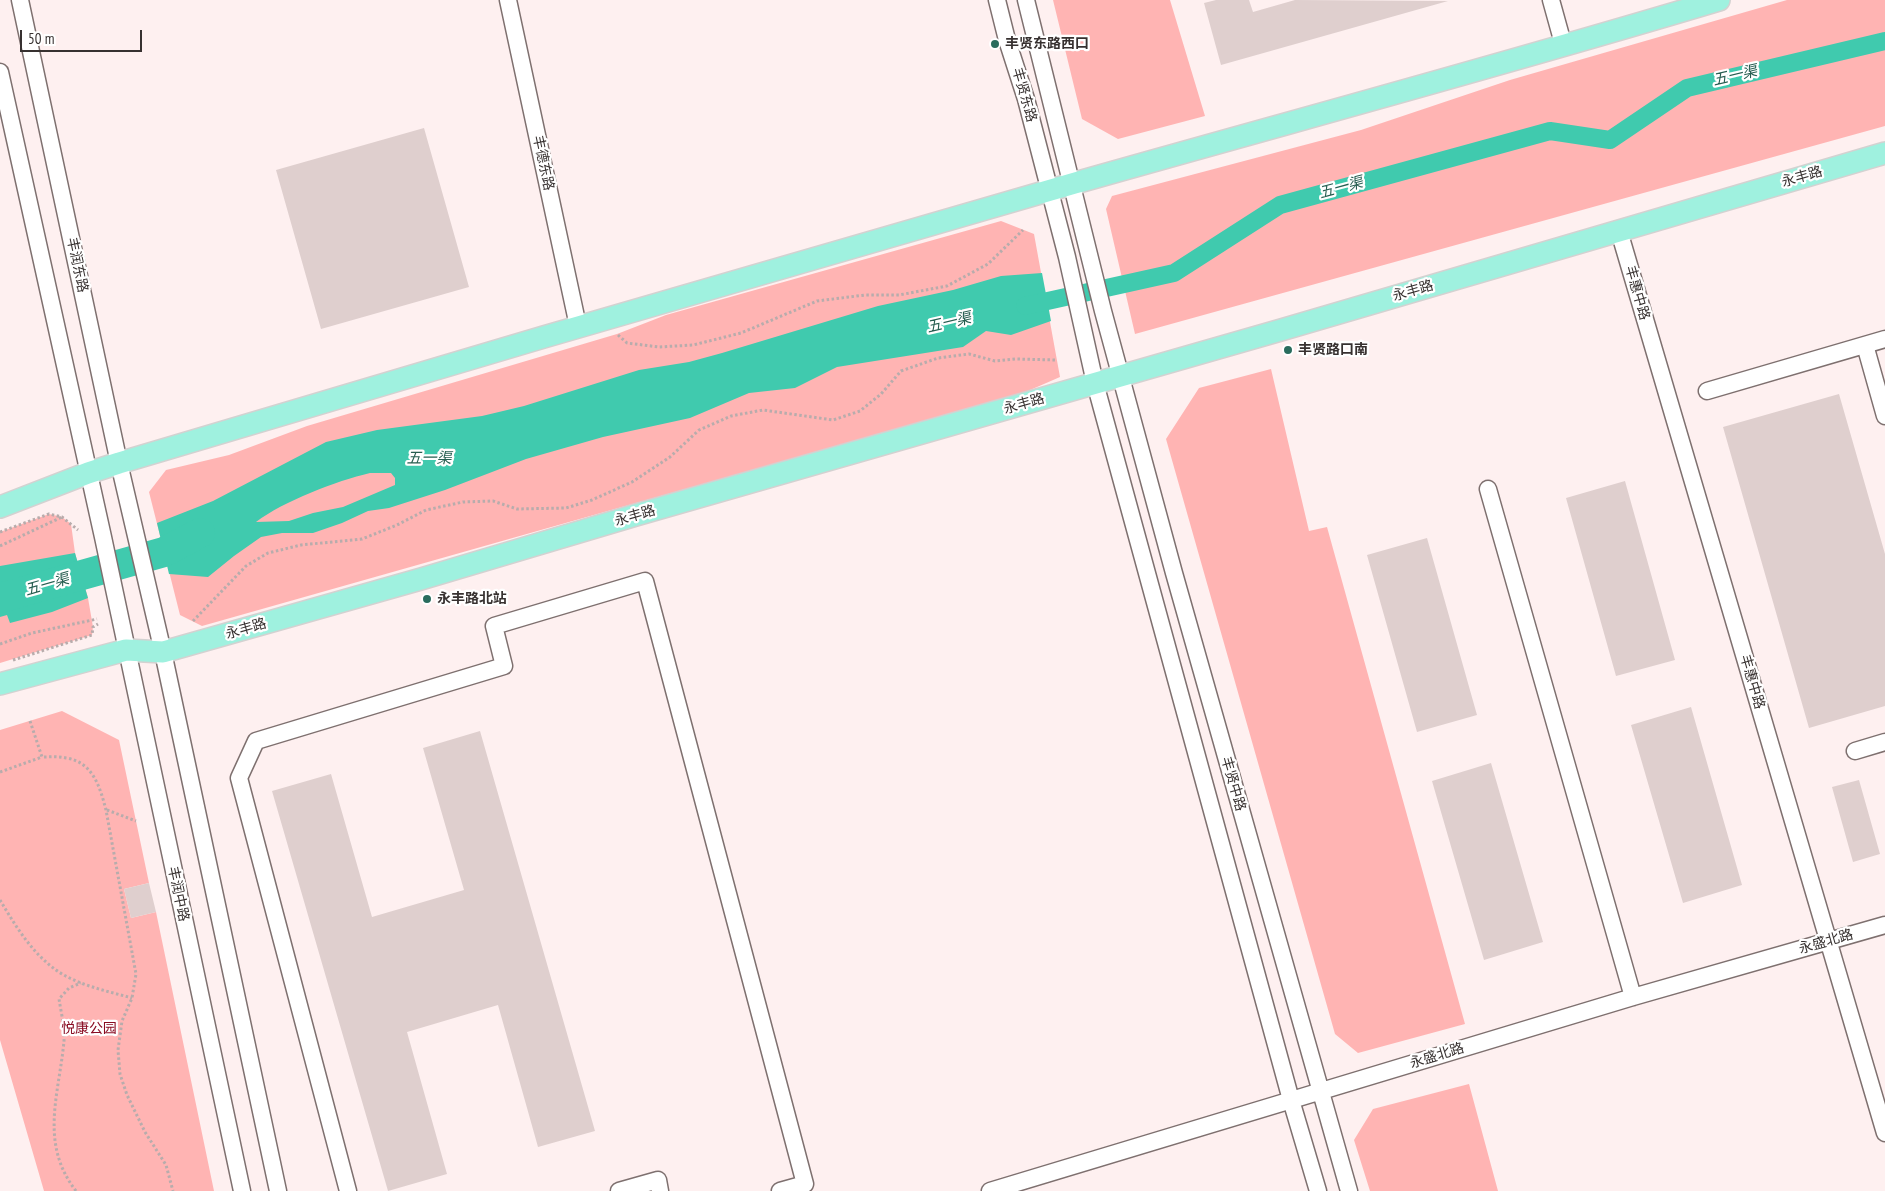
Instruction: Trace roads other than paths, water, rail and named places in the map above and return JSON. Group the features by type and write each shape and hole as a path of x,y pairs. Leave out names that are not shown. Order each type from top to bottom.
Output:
{"main road":[{"path":"0,507 119,463 578,326 1072,184 1564,47 1720,0"},
{"name":"永丰路","path":"126,650 163,652 421,580 636,515 1121,376 1885,153"},
{"path":"0,684 126,650"}],"street":[{"name":"丰润东路","path":"20,0 119,463 163,652"},
{"name":"丰德东路","path":"508,0 578,326"},
{"name":"丰贤东路","path":"997,0 1007,40 1026,99 1067,257"},
{"name":"丰贤东路","path":"1026,0 1088,250"},
{"path":"1551,0 1564,47"},
{"path":"0,72 88,473"},
{"name":"丰惠中路","path":"1619,230 1885,1133"},
{"name":"丰贤中路","path":"1088,250 1174,573 1349,1191"},
{"name":"丰贤中路","path":"1067,257 1082,317 1095,383 1291,1100 1318,1191"},
{"path":"1707,391 1885,340"},
{"path":"1865,345 1885,416"},
{"name":"丰润中路","path":"88,473 242,1191"},
{"path":"1488,489 1633,996"},
{"path":"348,1191 239,778 256,741 504,666 494,626 646,582 805,1184 780,1191"},
{"path":"163,652 278,1191"},
{"path":"1855,751 1885,742"},
{"name":"永盛北路","path":"990,1191 1633,996 1885,925"},
{"path":"619,1191 658,1180 660,1191"}],"water":[{"name":"五一渠","path":"1042,273 1051,321 1011,335 986,331 963,347 837,367 795,388 749,393 690,418 603,437 526,459 445,490 389,508 368,511 313,533 282,533 261,537 208,577 169,574 157,523 213,501 326,442 377,430 482,416 524,406 639,370 689,362 878,306 953,290 1001,276","holes":["370,473 391,473 395,478 395,485 343,507 313,513 289,521 256,522 295,499 326,486"]},
{"name":"五一渠","path":"75,553 88,598 52,612 10,623 7,615 0,617 0,566"}],"waterway":[{"name":"五一渠","path":"1025,306 1174,273 1280,205 1550,131 1610,140 1687,88 1885,41"},
{"name":"五一渠","path":"0,598 164,552 200,533"}],"place":[{"name":"丰贤东路西口","path":"995,44"},
{"name":"丰贤路口南","path":"1288,350"},
{"name":"永丰路北站","path":"427,599"}],"park label":[{"name":"悦康公园","path":"89,1029"}]}
